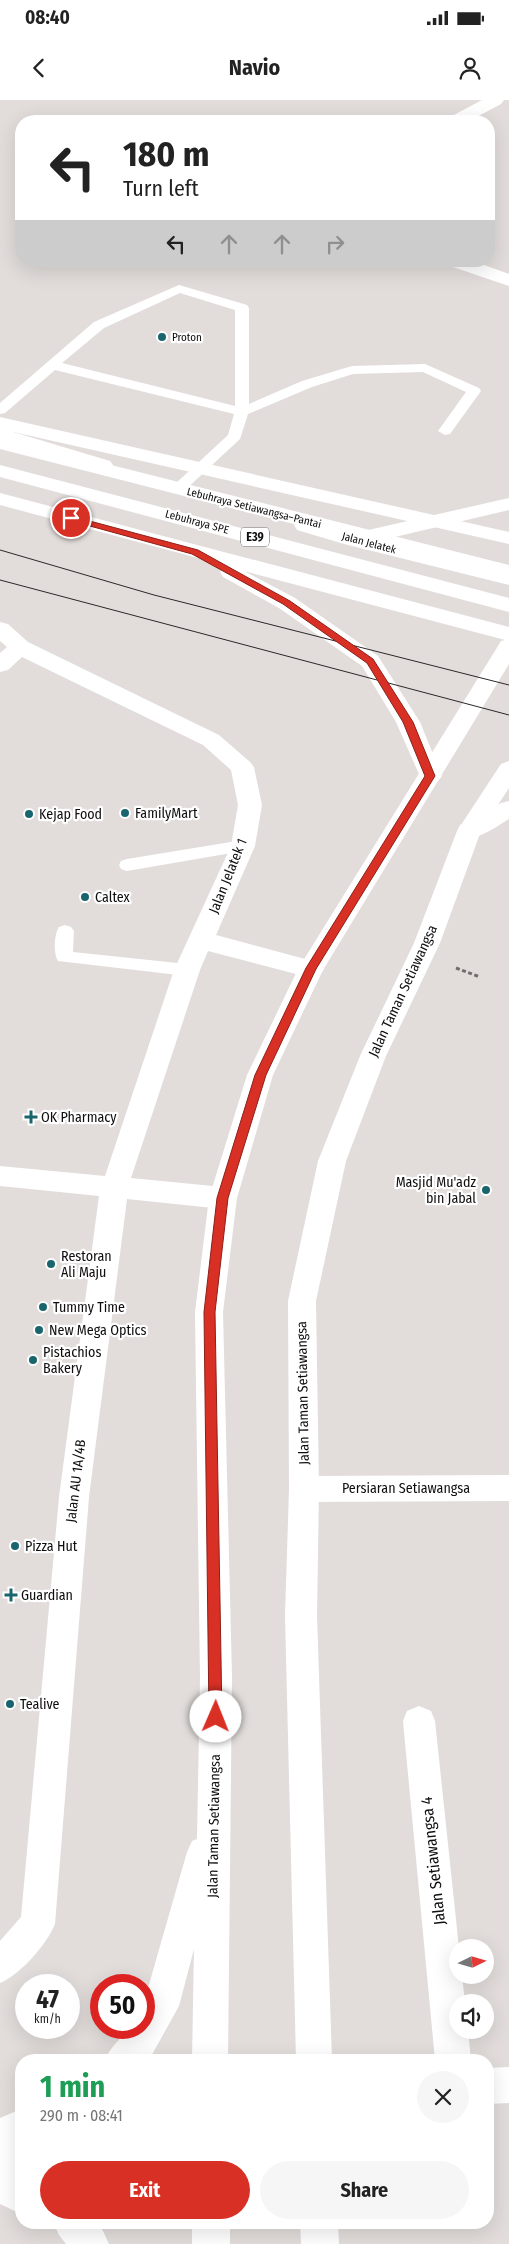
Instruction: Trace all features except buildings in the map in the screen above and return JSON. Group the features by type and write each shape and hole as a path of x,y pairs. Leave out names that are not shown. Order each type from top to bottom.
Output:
{"main road":[{"path":"467,115 495,100"},
{"path":"471,267 509,280"},
{"path":"0,423 509,538"},
{"name":"Jalan Jelatek","path":"0,434 352,539 509,578"},
{"name":"Lebuhraya Setiawangsa–Pantai","path":"0,443 509,572"},
{"name":"Lebuhraya SPE","path":"0,471 509,605"},
{"path":"0,499 509,634"},
{"path":"352,539 436,522 509,504"},
{"path":"195,552 287,602 370,661 408,722 430,776"},
{"name":"Jalan Jelatek 1","path":"0,629 20,647 212,740 242,768 250,805 243,846 187,970 114,1189"},
{"name":"Jalan Taman Setiawangsa","path":"210,2054 216,1677 210,1312 223,1198 260,1075 311,968 509,646"},
{"path":"0,665 20,647"},
{"name":"Jalan Taman Setiawangsa","path":"314,2054 301,1616 304,1489 302,1301 332,1161 373,1056 427,943 469,831 509,769"},
{"path":"469,831 509,809"},
{"path":"202,940 311,968"},
{"path":"0,1176 114,1189 223,1198"},
{"name":"Jalan AU 1A/4B","path":"0,1966 38,1924 74,1498 114,1189"},
{"name":"Persiaran Setiawangsa","path":"304,1489 509,1488"},
{"name":"Jalan Setiawangsa 4","path":"418,1722 451,2054"},
{"path":"130,2054 136,2048 161,2006 214,1817"},
{"path":"494,2086 509,2085"},
{"path":"0,2138 15,2131"},
{"path":"0,2164 15,2165"},
{"path":"0,2185 15,2192"},
{"path":"78,2229 90,2244"},
{"path":"211,2229 211,2244"},
{"path":"319,2229 320,2244"}],"lane":[{"path":"0,410 32,385 52,365 99,325 179,289 242,308 242,412 235,436 179,488"},
{"path":"52,365 242,412 307,384 352,370 425,368 474,391 445,431"},
{"path":"127,865 243,846"},
{"path":"65,932 64,957 187,970"}],"path":[{"path":"456,968 480,976"}],"tram line":[{"path":"0,550 154,595 509,685"},
{"path":"0,580 509,715"}],"place":[{"name":"Proton","path":"162,337"},
{"name":"FamilyMart","path":"125,813"},
{"name":"Kejap Food","path":"29,814"},
{"name":"Caltex","path":"85,897"},
{"name":"OK Pharmacy","path":"31,1117"},
{"name":"Masjid Mu'adz bin Jabal","path":"486,1190"},
{"name":"Restoran Ali Maju","path":"51,1264"},
{"name":"Tummy Time","path":"43,1307"},
{"name":"New Mega Optics","path":"39,1330"},
{"name":"Pistachios Bakery","path":"33,1360"},
{"name":"Pizza Hut","path":"15,1546"},
{"name":"Guardian","path":"11,1595"},
{"name":"Tealive","path":"10,1704"}],"route":[{"path":"71,518 195,552 287,602 370,661 408,722 430,776 311,968 260,1075 223,1198 210,1312 216,1717"}]}
